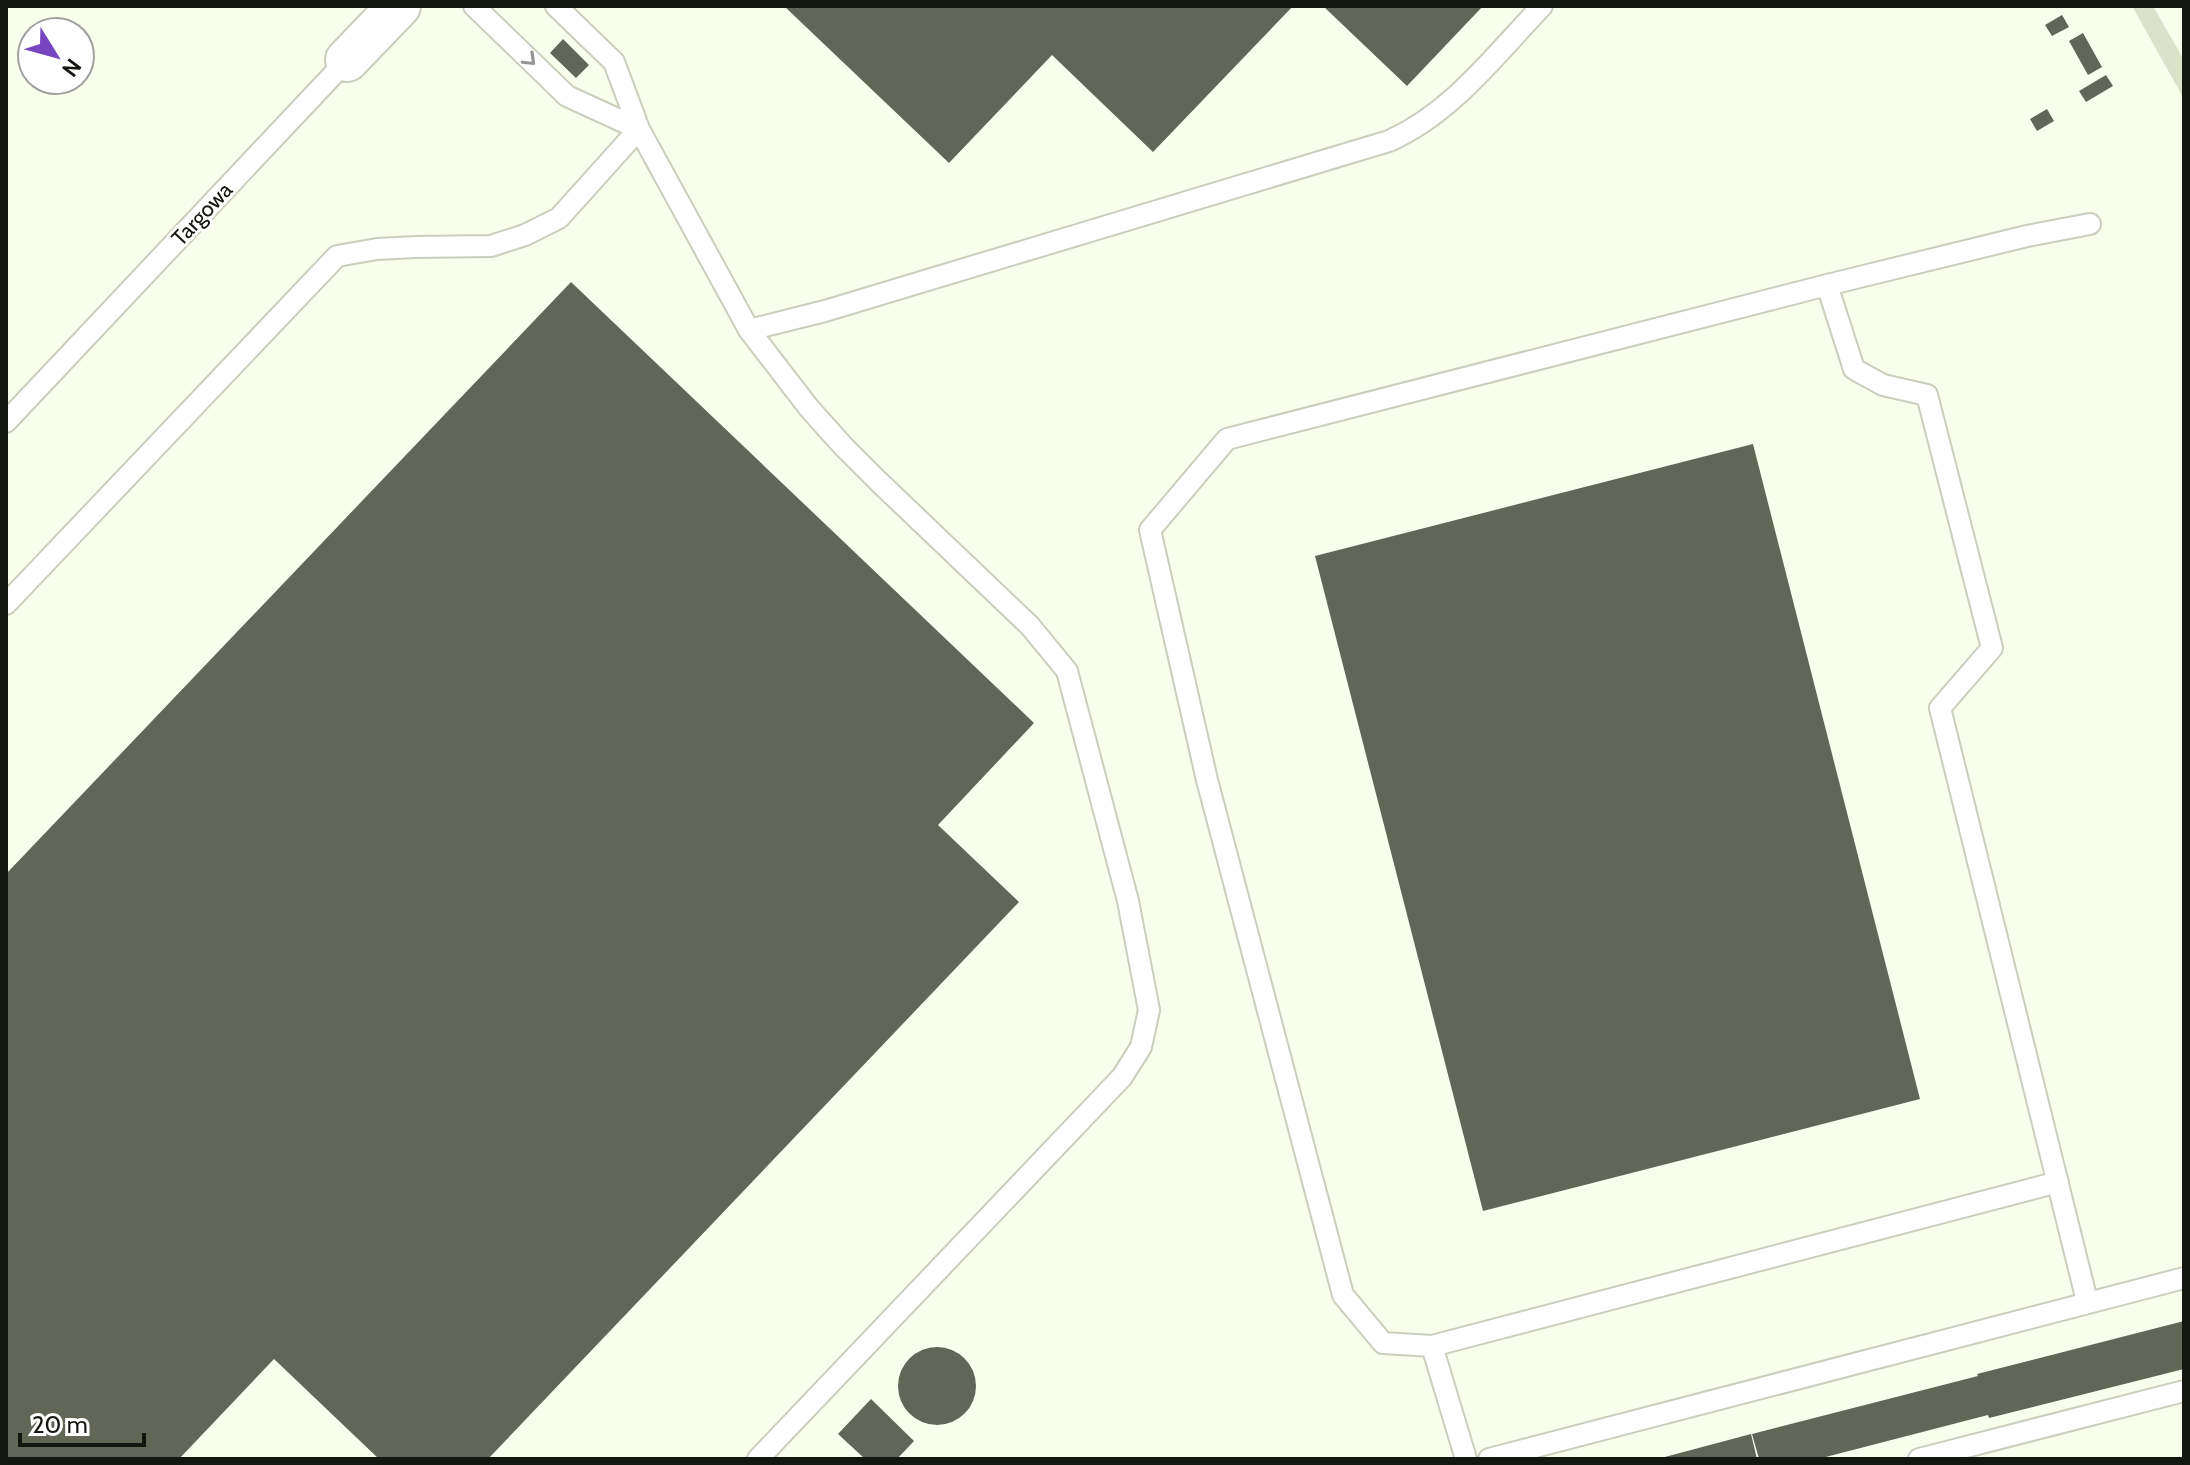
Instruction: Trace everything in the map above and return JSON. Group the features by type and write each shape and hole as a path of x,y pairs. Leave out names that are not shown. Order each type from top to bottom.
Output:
{"street":[{"name":"Targowa","path":"347,60 399,6"}],"lane":[{"path":"474,6 567,96 639,129"},
{"path":"556,6 614,62 639,129 749,330 809,408 843,446 1030,626 1067,671 1128,901 1149,1010 1141,1047 1122,1077 758,1459"},
{"path":"749,330 825,311 1389,141 1427,121 1452,100 1542,6"},
{"name":"Targowa","path":"6,422 347,60"},
{"path":"6,604 337,256 403,248 491,246 525,235 559,218 639,129"},
{"path":"2058,1182 1432,1346 1383,1343 1343,1295 1207,780 1150,530 1227,439 1827,285 2027,236 2090,224"},
{"path":"1827,285 1854,369 1883,385 1927,395 1992,648 1940,708 2087,1301"},
{"path":"1489,1459 2184,1278"},
{"path":"1432,1346 1466,1459"},
{"path":"1919,1459 2184,1391"}],"green space":[{"path":"2132,6 2153,6 2184,60 2184,99"}],"building":[{"path":"784,6 1293,6 1153,152 1052,55 949,163"},
{"path":"1323,6 1483,6 1407,86"},
{"path":"2062,15 2069,27 2052,36 2045,25"},
{"path":"2083,33 2102,67 2088,75 2069,41"},
{"path":"563,39 589,65 576,78 550,53"},
{"path":"2106,75 2113,86 2086,102 2079,91"},
{"path":"2047,109 2054,121 2037,131 2030,119"},
{"path":"571,282 1034,723 938,825 1019,902 488,1459 379,1459 274,1359 179,1459 6,1459 6,874"},
{"path":"1753,444 1920,1099 1483,1211 1315,556"},
{"path":"2184,1321 2184,1369 1818,1459 1759,1459 1752,1434"},
{"path":"937,1347 952,1350 969,1364 976,1386 973,1401 959,1418 937,1425 922,1422 905,1408 898,1386 901,1371 915,1354"},
{"path":"871,1399 914,1441 897,1459 865,1459 838,1434"},
{"path":"1751,1434 1757,1459 1661,1459 1661,1458"}]}
